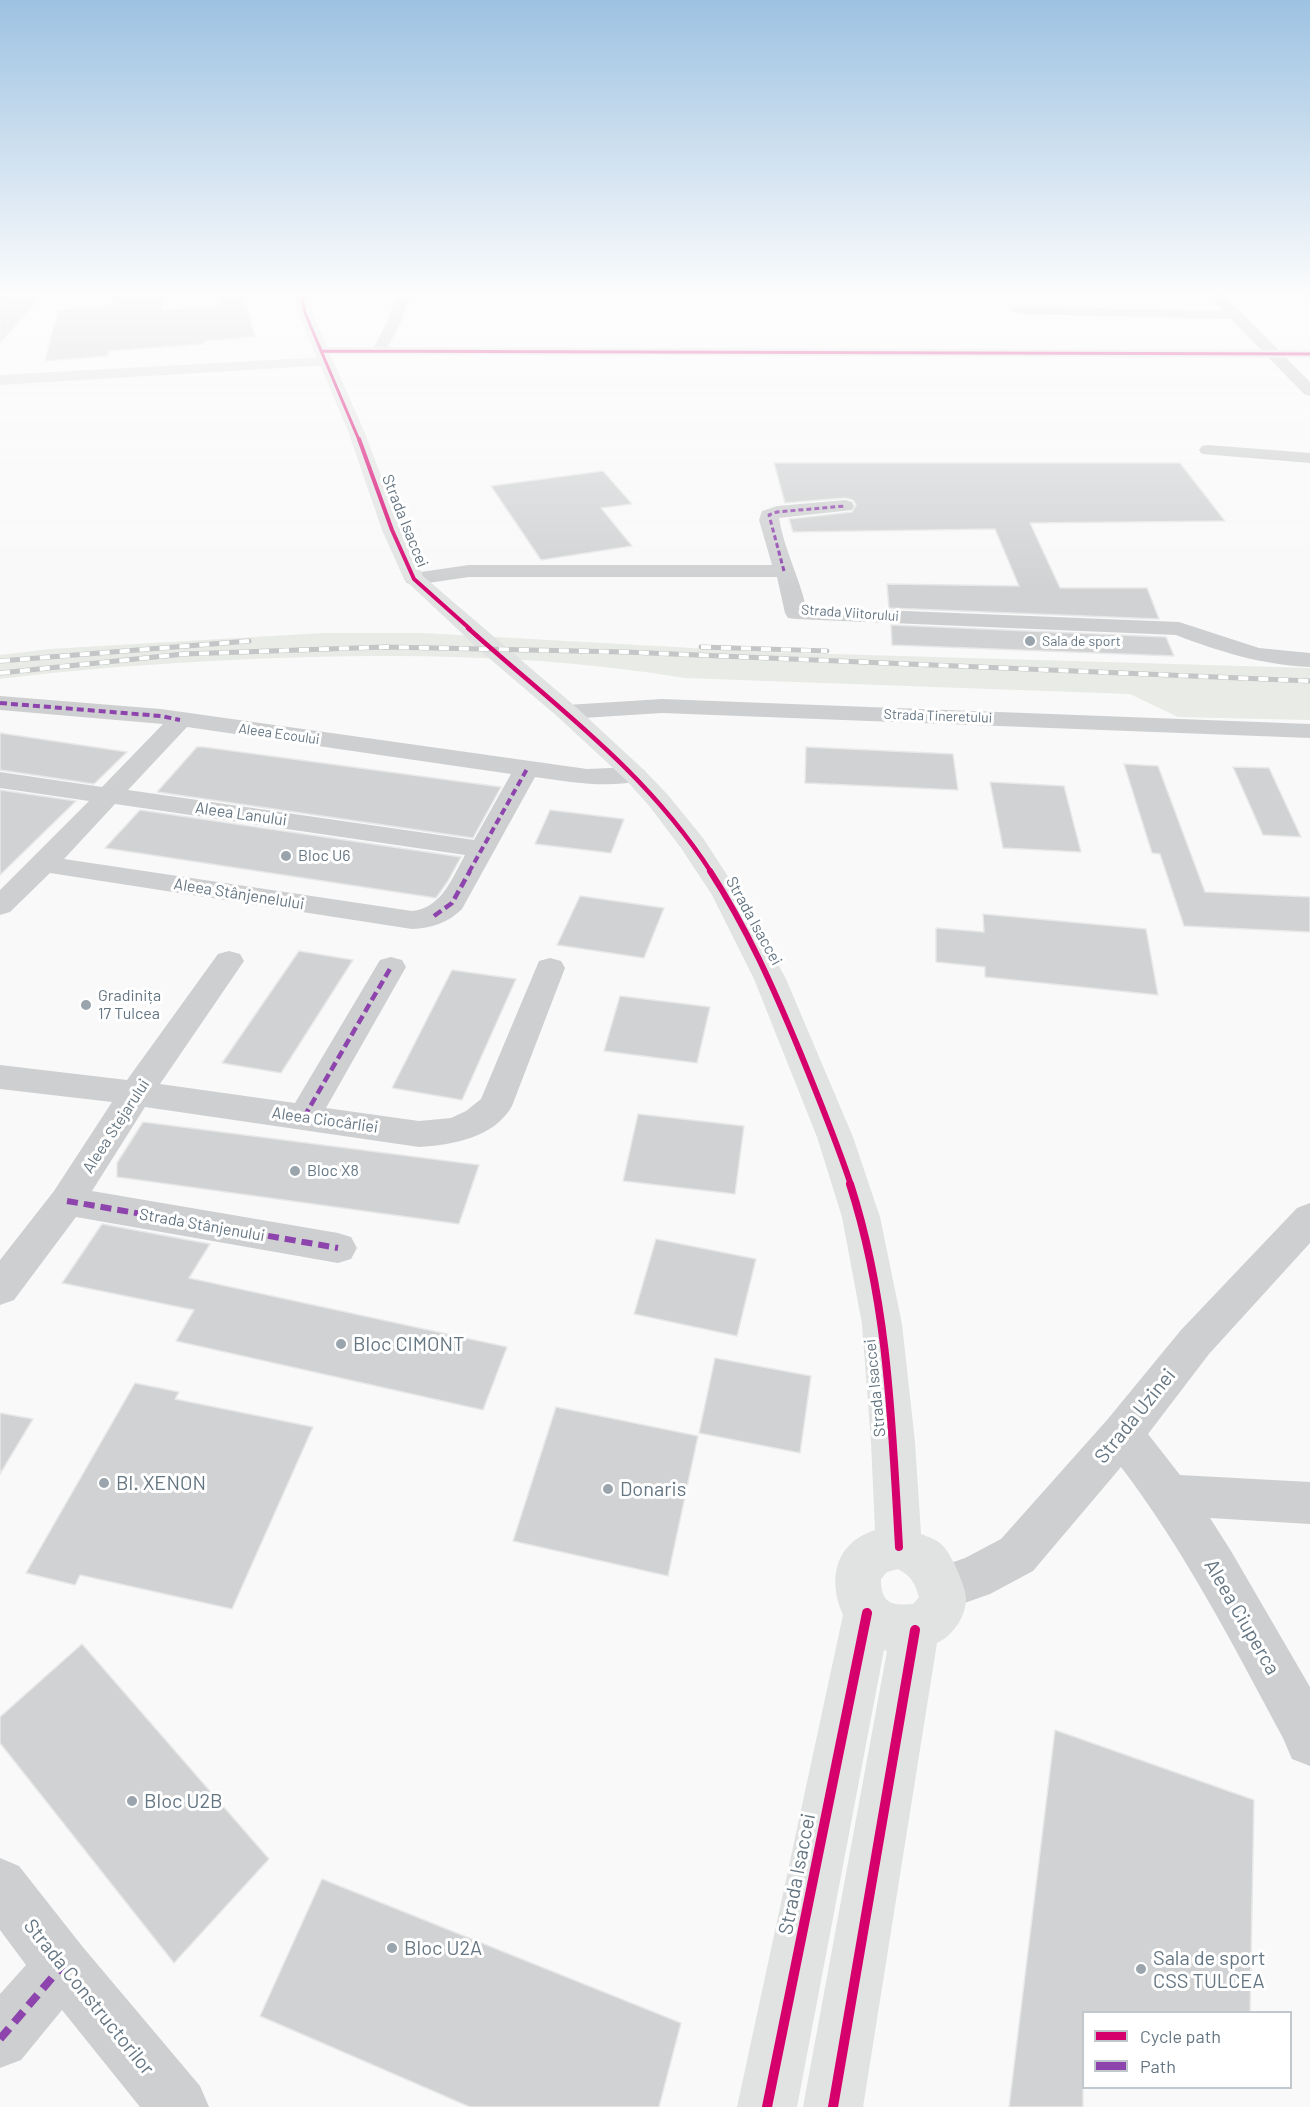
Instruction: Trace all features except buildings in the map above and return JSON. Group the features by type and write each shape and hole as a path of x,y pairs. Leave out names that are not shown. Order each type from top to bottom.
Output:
{"main road":[{"name":"Strada Isaccei","path":"339,391 356,431 392,530 414,579 490,648 567,712 635,775 693,844 726,896 770,979 835,1137 861,1217 882,1324 894,1442 899,1547"},
{"path":"833,2107 928,1609 927,1560 899,1547 874,1552 858,1571 858,1596 867,1612 881,1625 898,1631 928,1609"},
{"name":"Strada Isaccei","path":"767,2107 867,1612"}],"street":[{"path":"1208,450 1310,458"},
{"path":"414,579 469,571 784,571 769,520 770,515 777,512 845,506"},
{"name":"Strada Viitorului","path":"784,571 790,581 796,613 1179,629 1237,651 1275,658 1310,660"},
{"name":"Aleea Ecoului","path":"0,703 161,716 587,777 635,775"},
{"name":"Strada Tineretului","path":"567,712 662,706 1310,731"},
{"path":"0,906 44,864 180,720"},
{"path":"481,849 527,769"},
{"name":"Aleea Lanului","path":"0,780 111,794 481,849"},
{"name":"Aleea Stânjenelului","path":"44,864 412,920 434,916 452,903 481,849"},
{"name":"Aleea Stejarului","path":"0,1289 67,1201 136,1093 229,961"},
{"path":"304,1117 391,967"},
{"name":"Aleea Ciocârliei","path":"0,1077 136,1093 419,1134 442,1133 480,1120 495,1106 550,968"},
{"name":"Strada Stânjenului","path":"67,1201 338,1248"},
{"name":"Strada Uzinei","path":"928,1609 974,1578 1017,1555 1122,1434 1195,1342 1310,1218"},
{"name":"Aleea Ciuperca","path":"1122,1434 1170,1495 1215,1567 1301,1720 1310,1741"},
{"path":"1170,1495 1310,1503"},
{"name":"Strada Constructorilor","path":"0,1885 62,1966 179,2107"},
{"path":"0,2039 62,1966"}],"shaded area":[{"path":"323,633 422,633 764,652 1310,668 1310,720 1178,717 1130,694 684,678 571,664 458,657 344,656 231,660 115,667 0,679 0,655 50,649"}],"railway":[{"path":"0,661 249,641"},
{"path":"0,673 184,654 385,647 626,652 1310,681"},
{"path":"701,647 827,651"}],"marked path":[{"path":"784,571 769,515 777,512 845,506"},
{"path":"0,703 161,716 180,720"},
{"path":"434,916 452,903 527,769"},
{"path":"304,1117 391,967"},
{"path":"67,1201 338,1248"},
{"path":"0,2039 62,1966"}],"cycle path":[{"path":"339,391 356,431 392,530 414,579 567,712 635,775 659,801 693,844 726,895 770,979 835,1137 861,1217 882,1324 893,1442 899,1547"},
{"path":"767,2107 867,1613"},
{"path":"833,2107 915,1630"}],"place":[{"name":"Sala de sport","path":"1030,641"},
{"name":"Bloc U6","path":"286,856"},
{"name":"Gradinița 17 Tulcea","path":"86,1005"},
{"name":"Bloc X8","path":"295,1171"},
{"name":"Bloc CIMONT","path":"341,1344"},
{"name":"Bl. XENON","path":"104,1483"},
{"name":"Donaris","path":"608,1489"},
{"name":"Bloc U2B","path":"132,1801"},
{"name":"Bloc U2A","path":"392,1948"},
{"name":"Sala de sport CSS TULCEA","path":"1141,1969"}]}
